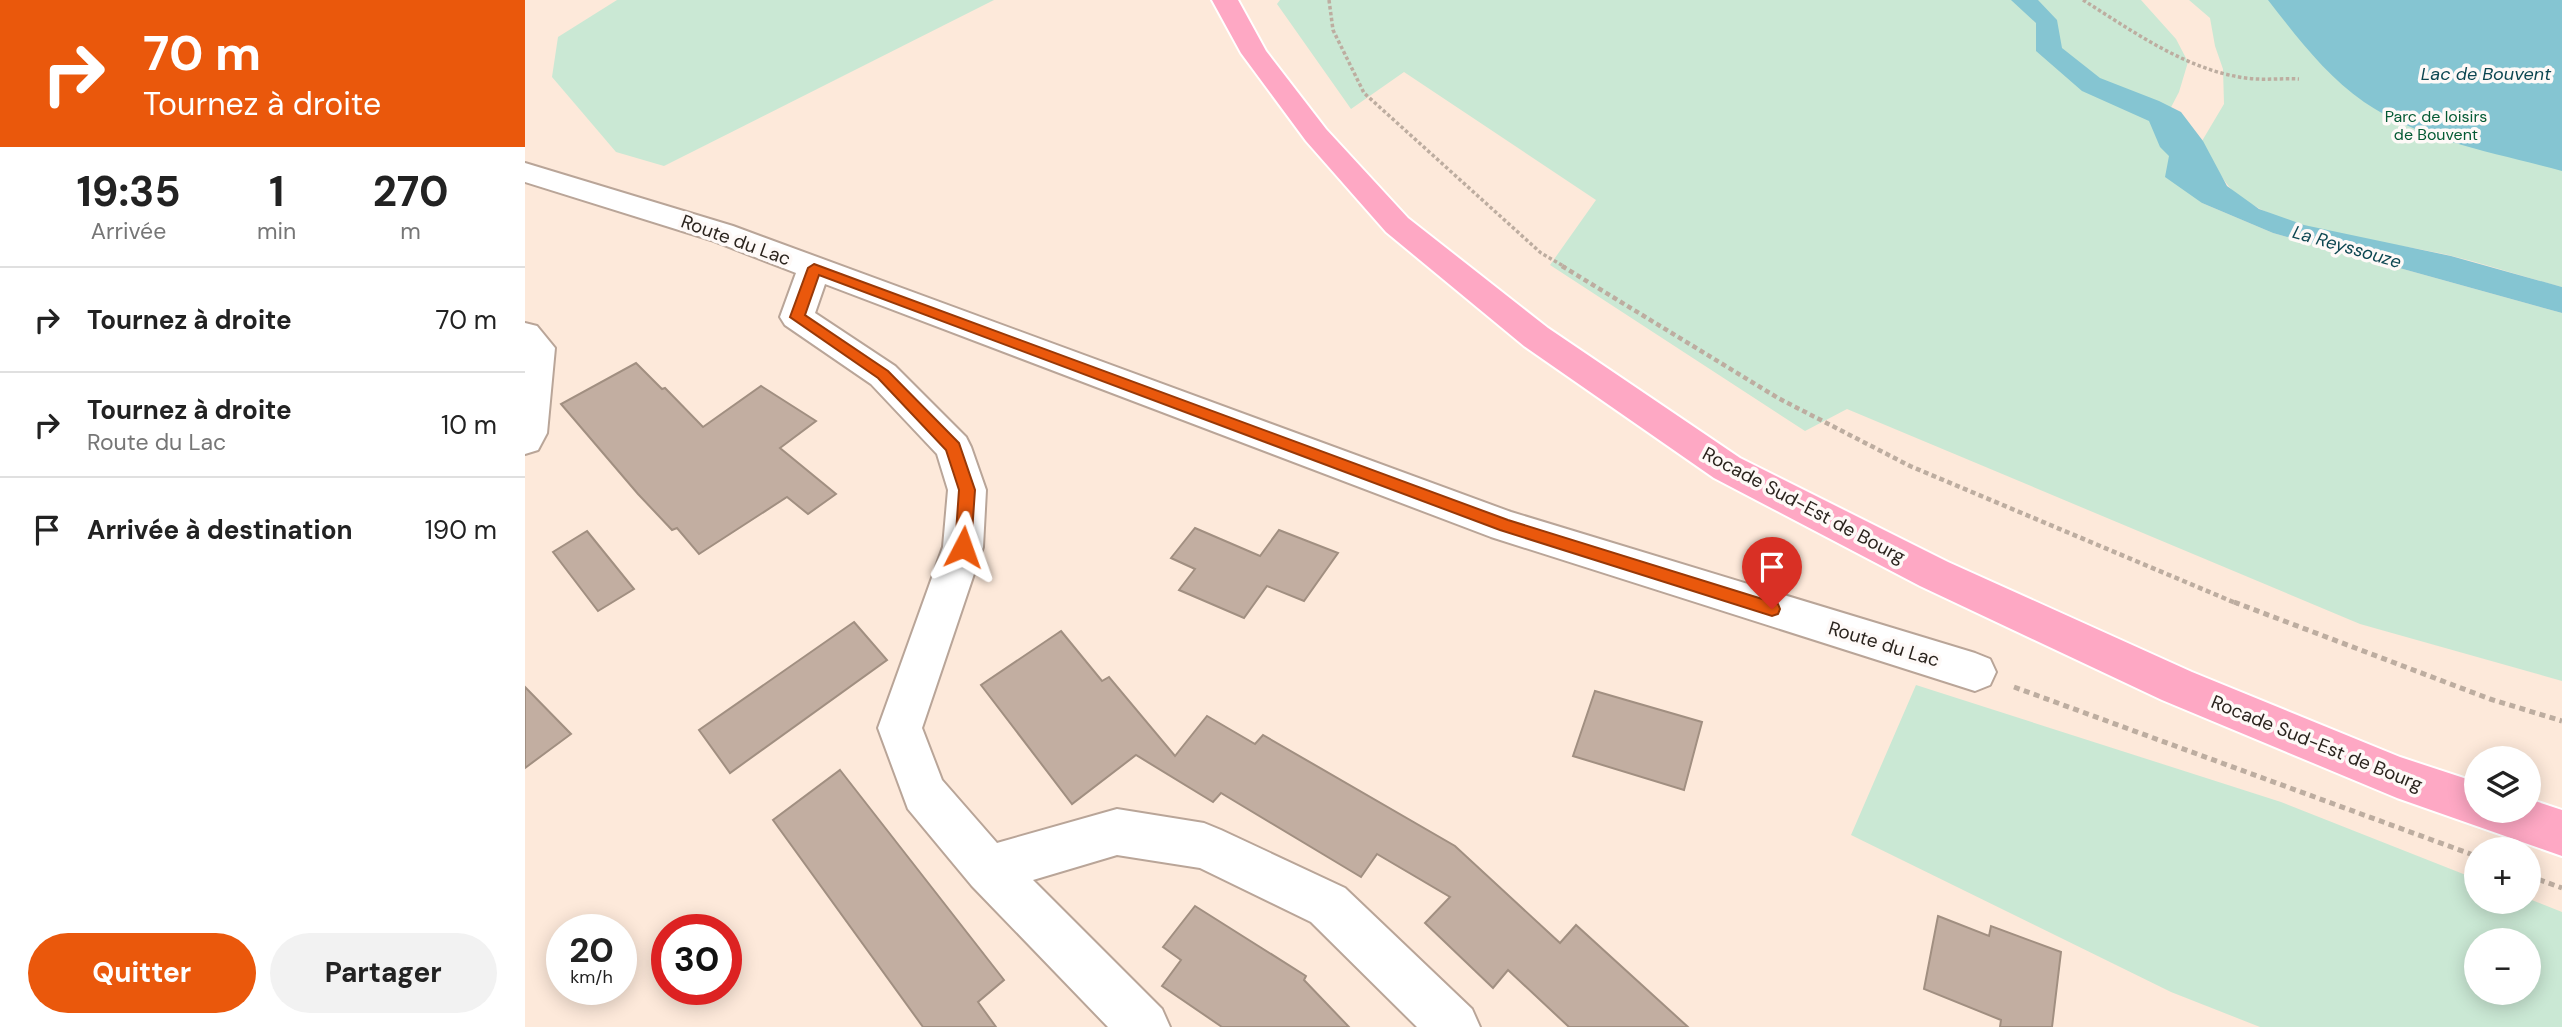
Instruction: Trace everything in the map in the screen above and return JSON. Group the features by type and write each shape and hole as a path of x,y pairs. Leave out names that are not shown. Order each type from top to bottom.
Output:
{"main road":[{"name":"Rocade Sud-Est de Bourg","path":"1225,0 1254,54 1300,115 1397,225 1536,337 1727,468 1934,574 2177,686 2397,777 2464,800"},
{"path":"2533,823 2562,833"}],"street":[{"name":"Route du Lac","path":"525,172 722,233 1505,526 1975,672"},
{"path":"814,268 797,317 883,374 953,447 967,490 963,547 900,728 924,794 989,869 1144,1027"},
{"path":"525,335 538,348 529,433 525,440"},
{"path":"989,869 1117,832 1204,846 1328,905 1454,1027"}],"path":[{"path":"1329,0 1333,30 1364,93 1541,253 1779,398 1910,466 2258,612 2490,699 2562,721"},
{"path":"2083,0 2129,30 2187,62 2236,77 2299,79"},
{"path":"1975,672 2464,852"},
{"path":"2541,880 2562,888"}],"green space":[{"path":"617,0 994,0 664,166 616,152 552,77 558,37"},
{"path":"1280,0 2141,0 2176,39 2188,62 2179,92 2167,115 2169,156 2202,203 2273,233 2562,313 2562,681 2360,624 1847,409 1805,431 1550,265 1596,200 1404,72 1351,109 1277,4"},
{"name":"Parc de loisirs de Bouvent","path":"2189,0 2562,0 2562,287 2448,255 2314,229 2287,221 2235,193 2224,180 2202,141 2224,104 2223,69 2210,18"},
{"path":"1916,685 2281,802 2464,874 2464,914 2541,914 2541,904 2562,912 2562,1027 2260,1027 2171,992 1851,835"}],"water":[{"name":"La Reyssouze","path":"2011,0 2038,0 2057,20 2062,48 2100,78 2181,112 2203,141 2227,186 2259,209 2304,225 2451,256 2562,287 2562,313 2273,233 2202,203 2165,177 2169,156 2160,147 2149,121 2082,91 2036,51 2036,23"},
{"name":"Lac de Bouvent","path":"2268,0 2562,0 2562,171 2460,144 2410,127 2386,115 2350,92 2337,80 2312,55"}],"building":[{"path":"636,363 703,427 761,386 816,421 780,448 836,494 808,514 787,497 699,554 677,528 672,530 638,494 561,404"},
{"path":"1195,528 1260,556 1279,530 1338,553 1304,601 1267,586 1244,618 1179,590 1195,569 1171,558"},
{"path":"587,531 634,589 598,611 553,552"},
{"path":"854,622 887,660 730,773 699,730"},
{"path":"1061,631 1102,681 1109,677 1175,756 1207,716 1255,744 1263,735 1455,846 1560,943 1576,925 1688,1027 1569,1027 1508,970 1493,988 1425,923 1450,897 1377,854 1361,877 1221,793 1213,802 1136,755 1072,804 981,685"},
{"path":"525,687 571,734 525,768"},
{"path":"1595,691 1702,722 1684,790 1573,756"},
{"path":"840,770 1004,980 978,1002 996,1027 923,1027 773,820"},
{"path":"1195,906 1306,976 1304,980 1349,1027 1222,1027 1162,986 1181,960 1163,947"},
{"path":"1938,916 1989,936 1991,926 2061,952 2052,1027 2000,1027 2001,1020 1924,989"}],"route":[{"path":"963,547 967,490 953,447 883,374 797,317 814,268 1505,526 1772,609"}]}
